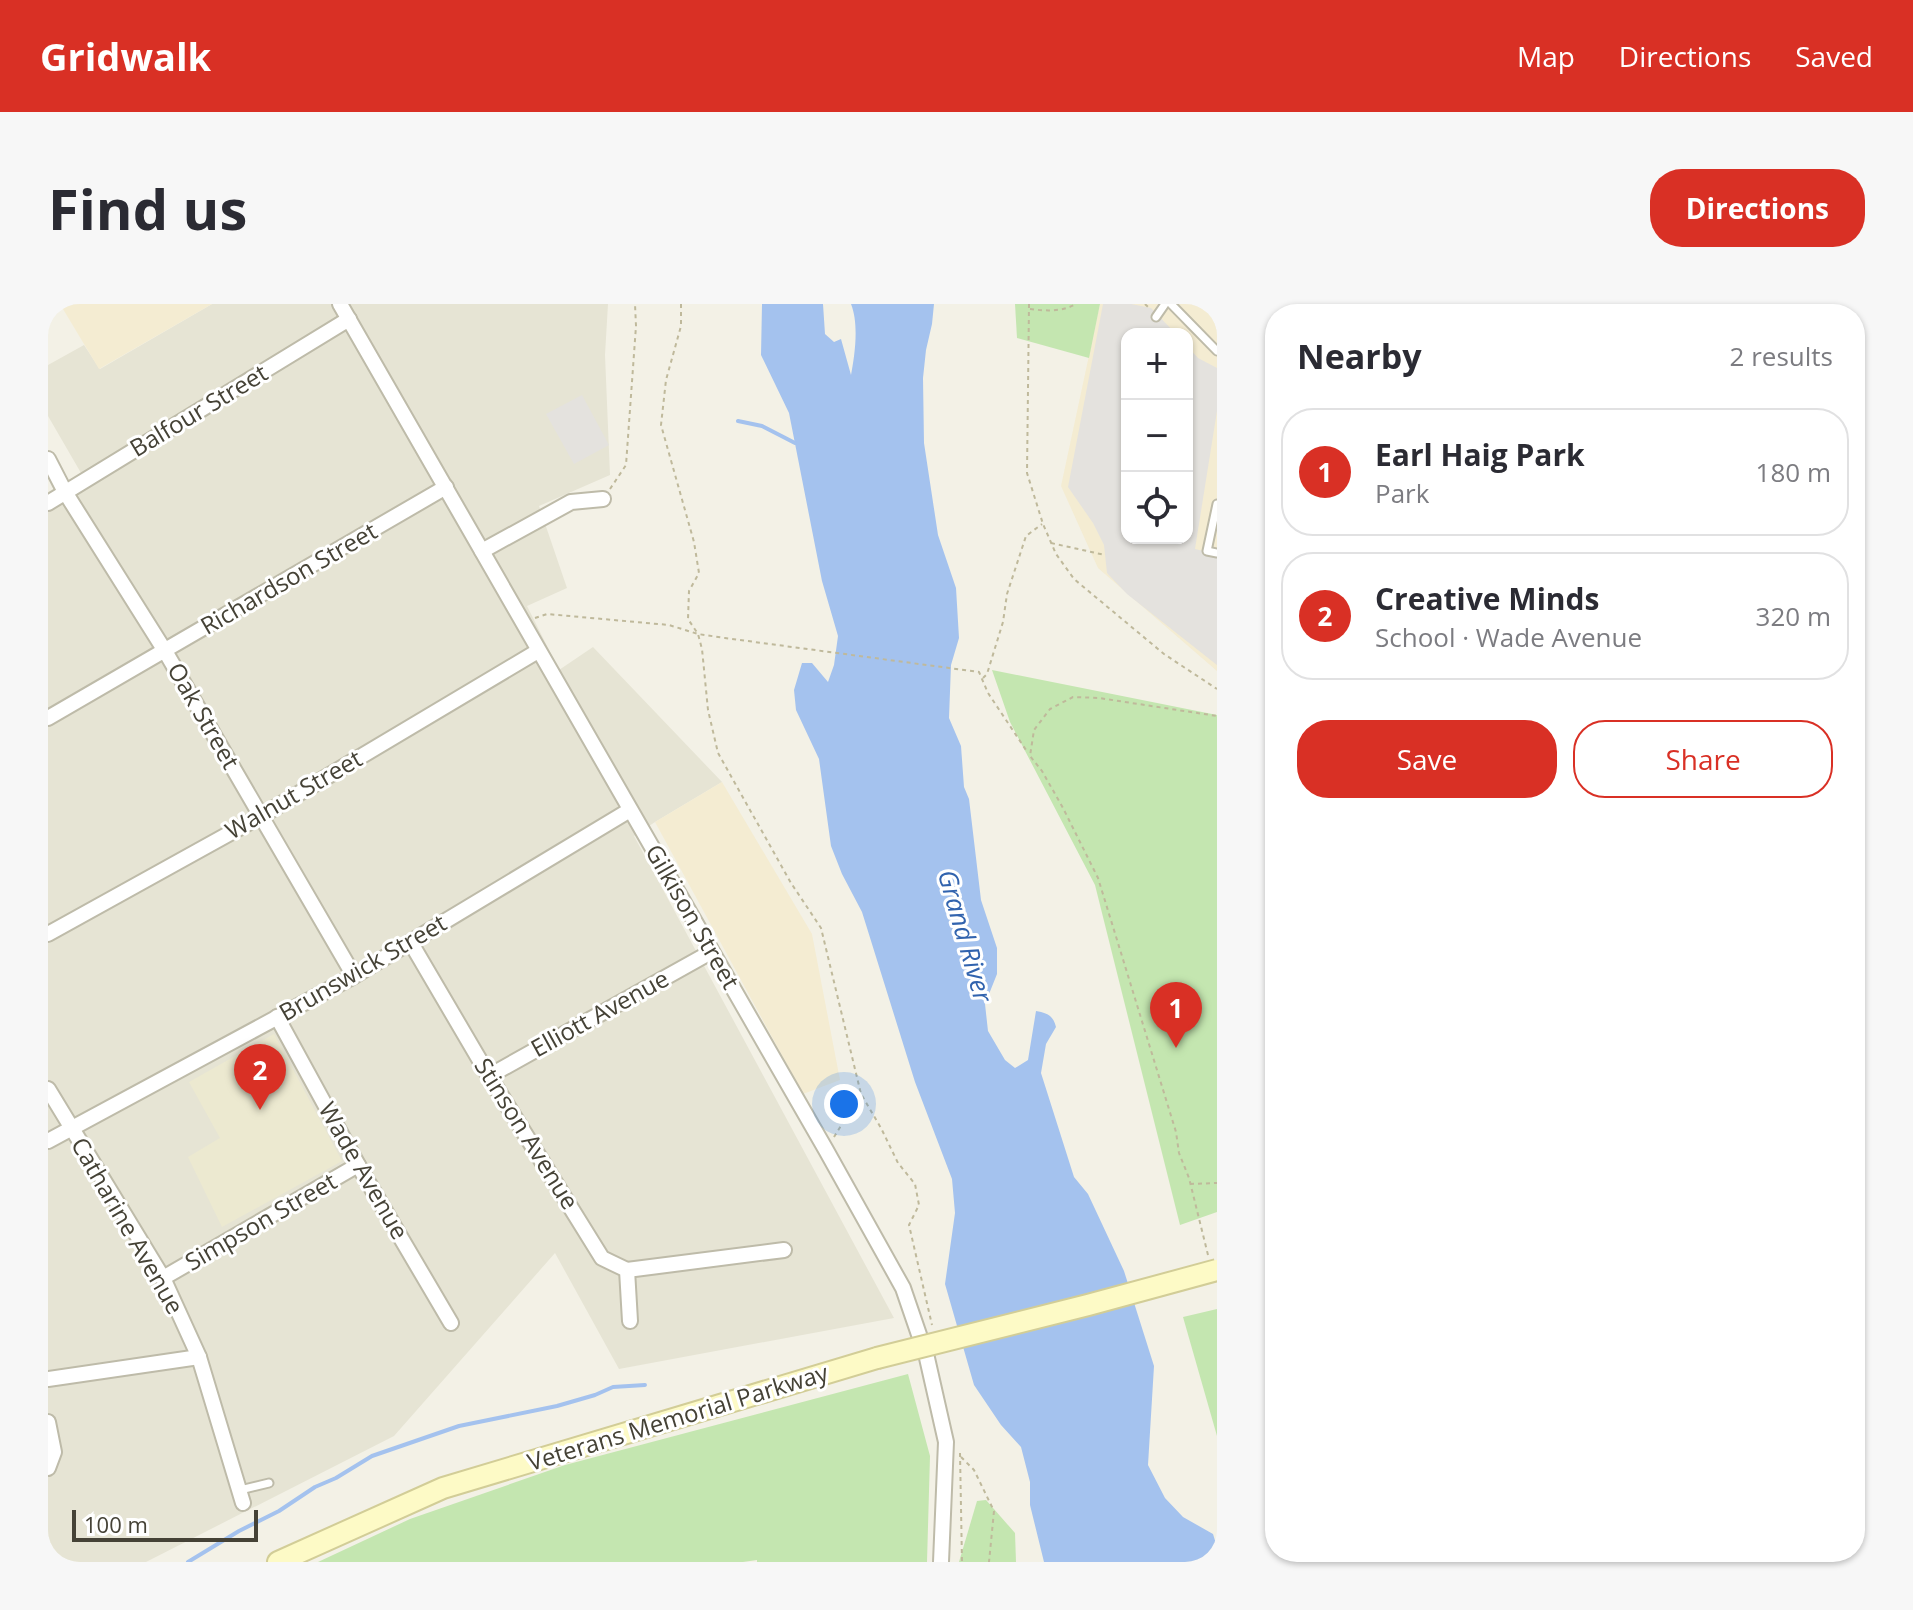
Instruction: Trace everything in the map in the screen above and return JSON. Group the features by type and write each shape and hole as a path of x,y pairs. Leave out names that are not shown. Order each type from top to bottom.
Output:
{"main road":[{"name":"Veterans Memorial Parkway","path":"278,1562 443,1488 877,1358 1088,1305 1212,1261"},
{"name":"Veterans Memorial Parkway","path":"1088,1305 1127,1304 1217,1283"}],"street":[{"name":"Gilkison Street","path":"340,304 903,1288 927,1358 946,1442 941,1562"},
{"name":"Balfour Street","path":"48,503 349,319"},
{"name":"Oak Street","path":"48,459 65,492 165,651 354,976"},
{"name":"Richardson Street","path":"48,718 446,487"},
{"path":"482,551 571,502 603,499"},
{"name":"Walnut Street","path":"48,934 261,816 538,651"},
{"name":"Brunswick Street","path":"48,1141 354,976 630,810"},
{"name":"Stinson Avenue","path":"411,943 602,1258 627,1270"},
{"name":"Elliott Avenue","path":"489,1076 711,952"},
{"name":"Wade Avenue","path":"277,1017 358,1165 451,1323"},
{"name":"Catharine Avenue","path":"48,1089 163,1278 199,1357 242,1497"},
{"name":"Simpson Street","path":"163,1278 358,1165"},
{"path":"630,1321 627,1270 784,1250"},
{"path":"48,1379 199,1357"},
{"path":"48,1422 54,1452 48,1468"}],"lane":[{"path":"1156,317 1168,304 1217,351"},
{"path":"1217,504 1207,551 1217,553"},
{"path":"242,1497 269,1483"}],"path":[{"path":"603,499 626,465 635,304"},
{"path":"681,304 681,326 666,380 661,425 694,542 699,573 689,591 688,619 698,634 702,649 708,710 718,753 791,883 821,928 861,1094 898,1163 915,1184 919,1205 909,1225 932,1329"},
{"path":"1076,304 1053,311 1028,306 1027,473 1043,524 1056,554 1074,579 1164,654 1217,689"},
{"path":"982,679 987,674 1003,622 1007,594 1026,536 1043,524"},
{"path":"1051,543 1105,555"},
{"path":"547,614 669,625 698,634 979,672 988,693 1042,771 1098,878 1212,1261"},
{"path":"1030,756 1034,730 1050,709 1073,697 1099,698 1217,716"},
{"path":"826,1150 861,1094"},
{"path":"1190,1184 1217,1183"},
{"path":"958,1442 961,1457 962,1562"},
{"path":"961,1457 974,1470 994,1511 989,1562"}],"shaded area":[{"path":"60,304 212,304 99,369"},
{"path":"212,304 608,304 605,355 610,475 539,506 567,588 527,606 559,670 593,647 722,782 634,836 894,1318 619,1369 555,1253 394,1436 146,1562 48,1562 48,492 81,473 48,416 48,365 84,345 100,369"},
{"path":"1100,304 1217,304 1217,671 1098,568 1061,486"},
{"path":"1103,304 1151,308 1170,328 1121,328 1121,544 1193,544 1193,353 1217,368 1217,411 1195,549 1217,554 1217,665 1127,594 1107,573 1104,545 1068,487"},
{"path":"582,395 609,445 574,464 546,414"},
{"path":"722,782 812,934 840,1080 803,1094 655,822"},
{"path":"274,1034 342,1161 222,1227 188,1157 220,1138 189,1082"}],"green space":[{"path":"1015,304 1100,304 1089,358 1017,338"},
{"path":"992,670 1217,715 1217,1212 1180,1225 1095,885 1010,722"},
{"path":"1217,1309 1217,1436 1183,1317"},
{"path":"908,1374 930,1456 927,1562 318,1562 410,1519 565,1465"},
{"path":"986,1500 1015,1533 1016,1562 959,1562 977,1501"}],"water":[{"name":"Grand River","path":"762,304 823,304 825,334 834,342 841,339 851,375 856,330 851,304 934,304 923,378 924,443 938,535 956,588 959,638 951,665 949,718 961,746 981,900 997,948 997,974 985,1004 988,1031 1005,1060 1015,1068 1028,1060 1036,1011 1049,1015 1055,1023 1056,1027 1046,1044 1041,1073 1074,1177 1088,1194 1124,1271 1154,1366 1148,1465 1165,1498 1183,1517 1213,1534 1217,1557 1213,1562 1044,1562 1030,1505 1030,1482 1021,1447 1001,1425 974,1385 945,1284 955,1213 952,1179 915,1082 862,912 831,846 819,759 796,710 794,690 802,663 812,663 828,682 838,636 822,581 789,413 761,355"}],"waterway":[{"path":"738,421 762,426 795,443"},
{"path":"188,1562 372,1456 459,1426 557,1406 613,1387 645,1385"}],"place":[{"name":"Earl Haig Park","path":"1176,1048"},
{"name":"Creative Minds","path":"260,1110"}]}
